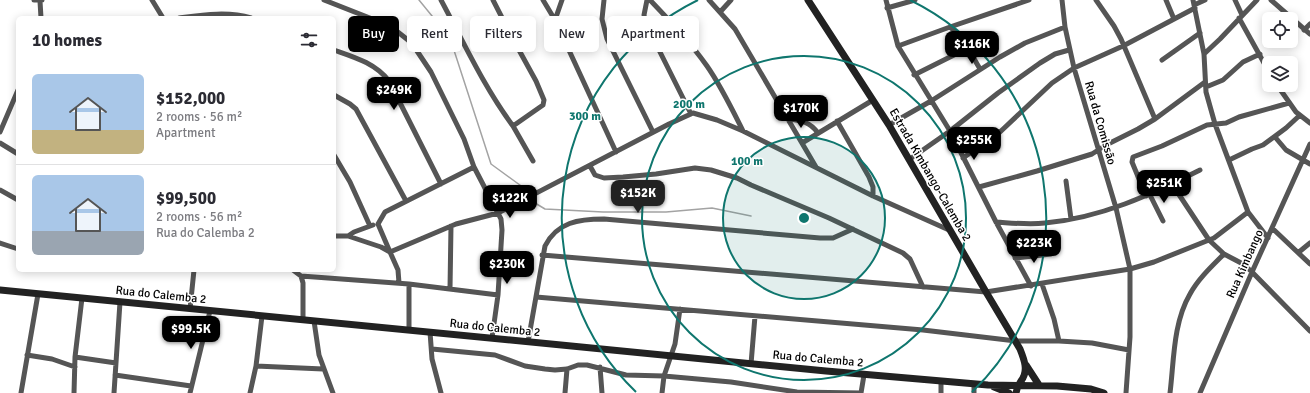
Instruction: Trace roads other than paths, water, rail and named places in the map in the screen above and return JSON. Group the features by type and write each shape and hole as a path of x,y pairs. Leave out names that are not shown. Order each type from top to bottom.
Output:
{"main road":[{"name":"Estrada Kimbango-Calemba 2","path":"808,0 910,159 986,292 1016,341 1025,365 1039,385"},
{"name":"Rua do Calemba 2","path":"0,290 1017,389 1039,385 1104,393"},
{"path":"1017,389 1026,373 1025,365"},
{"name":"Rua do Calemba 2","path":"988,385 1009,393"}],"street":[{"path":"34,0 41,0 40,16"},
{"path":"152,0 162,16"},
{"path":"324,0 380,22 394,29 408,40 430,72 464,139 474,167 501,219 502,230 498,295 492,338"},
{"path":"441,0 496,105 512,126 533,161"},
{"path":"493,0 536,81 544,100 543,105 512,126"},
{"path":"543,0 553,16"},
{"path":"556,16 562,0"},
{"path":"604,0 602,19 607,38 653,132"},
{"path":"647,0 644,15 646,24 691,114"},
{"path":"650,0 708,66 743,132"},
{"path":"709,0 735,29 817,168"},
{"path":"720,11 731,0"},
{"path":"886,0 898,46 914,75 950,132 1031,286"},
{"path":"887,8 915,0"},
{"path":"898,46 1030,0"},
{"name":"Rua da Comissão","path":"1062,0 1069,50 1116,208 1130,269 1131,296 1126,393"},
{"path":"1096,0 1114,26 1155,119"},
{"path":"1166,0 1174,19"},
{"path":"964,158 1000,132 1052,83 1074,68 1123,46 1174,19 1194,4 1205,0"},
{"path":"1235,0 1241,16 1262,58"},
{"path":"1204,54 1257,0"},
{"path":"1271,0 1310,34"},
{"path":"1194,4 1204,54 1205,85 1215,124 1248,212 1268,238"},
{"path":"216,16 241,16"},
{"path":"1304,30 1310,24"},
{"path":"950,27 962,38 980,69"},
{"path":"889,125 931,101 1000,57 1026,43 1065,27"},
{"path":"1162,60 1200,34"},
{"path":"914,75 968,48"},
{"path":"910,159 950,132 998,93 1040,63 1055,54 1069,50"},
{"path":"336,51 370,64 384,74 389,80 441,184"},
{"path":"570,52 616,152"},
{"path":"979,187 1037,171 1085,156 1098,150 1155,119 1205,85 1223,80 1243,62 1260,54"},
{"path":"1281,92 1299,116 1310,123"},
{"path":"0,132 16,95"},
{"path":"336,96 356,109 406,201"},
{"path":"802,143 873,100"},
{"path":"1163,221 1148,196 1132,162 1132,158 1162,146 1207,124 1226,123 1239,117 1288,103"},
{"path":"336,236 348,236 374,244 390,252 470,219 498,213 653,132 691,114 700,114 743,132 873,196 951,230"},
{"path":"1229,160 1252,148 1263,145 1275,137 1299,116"},
{"path":"788,119 807,122 818,132"},
{"path":"837,121 869,177 873,187 873,196"},
{"path":"1275,137 1286,150 1304,159 1310,164"},
{"path":"0,143 16,153"},
{"name":"Rua Kimbango","path":"1200,393 1252,272 1310,144"},
{"path":"336,158 350,182 370,226"},
{"path":"590,166 595,175 604,178 656,174 694,168 711,170 737,178 898,250 907,256 913,264 923,287"},
{"path":"348,236 354,232 378,224 385,212 474,167"},
{"path":"996,222 1044,224 1116,208 1148,196 1200,170"},
{"path":"1066,181 1071,219"},
{"path":"1172,184 1208,240 1224,254 1243,264 1252,272 1310,331"},
{"path":"0,190 16,199"},
{"path":"542,255 986,292 1130,269 1154,262 1208,240 1221,233 1248,212"},
{"path":"528,342 542,255 545,246 552,234 569,224 585,220 627,221 820,238 833,238 853,230"},
{"path":"378,224 398,270 398,283"},
{"path":"450,289 451,226"},
{"path":"1272,228 1310,264"},
{"path":"0,243 16,248"},
{"path":"1299,252 1310,243"},
{"path":"1015,258 1051,254"},
{"path":"1170,393 1177,329 1184,305 1190,293 1201,278 1224,254"},
{"path":"190,309 194,272"},
{"path":"296,272 301,276 409,284 498,295"},
{"path":"301,276 304,298 303,320"},
{"path":"409,284 409,330"},
{"path":"1042,284 1054,319 1059,341"},
{"path":"21,393 38,294"},
{"path":"536,297 923,330 1016,341 1092,343 1129,350"},
{"path":"74,393 75,357 82,298"},
{"path":"114,393 120,302"},
{"path":"662,393 664,376 675,344 680,309"},
{"path":"190,393 210,310"},
{"path":"250,393 256,366 262,316"},
{"path":"751,364 755,316"},
{"path":"314,321 316,343 323,369 333,393"},
{"path":"430,332 432,359 441,393"},
{"path":"432,349 495,355 535,368 555,370 583,365 600,367 626,375 664,376 731,382 796,392 861,393 864,374"},
{"path":"27,355 56,360 75,367"},
{"path":"75,357 116,363"},
{"path":"256,366 323,369"},
{"path":"600,367 602,393"},
{"path":"565,393 567,369"},
{"path":"115,376 191,386"},
{"path":"941,381 941,393"},
{"path":"974,384 974,393"}],"waterway":[{"path":"419,0 450,38 491,164 524,188"},
{"path":"535,203 545,209 603,212 666,212 712,208 751,216"}]}
